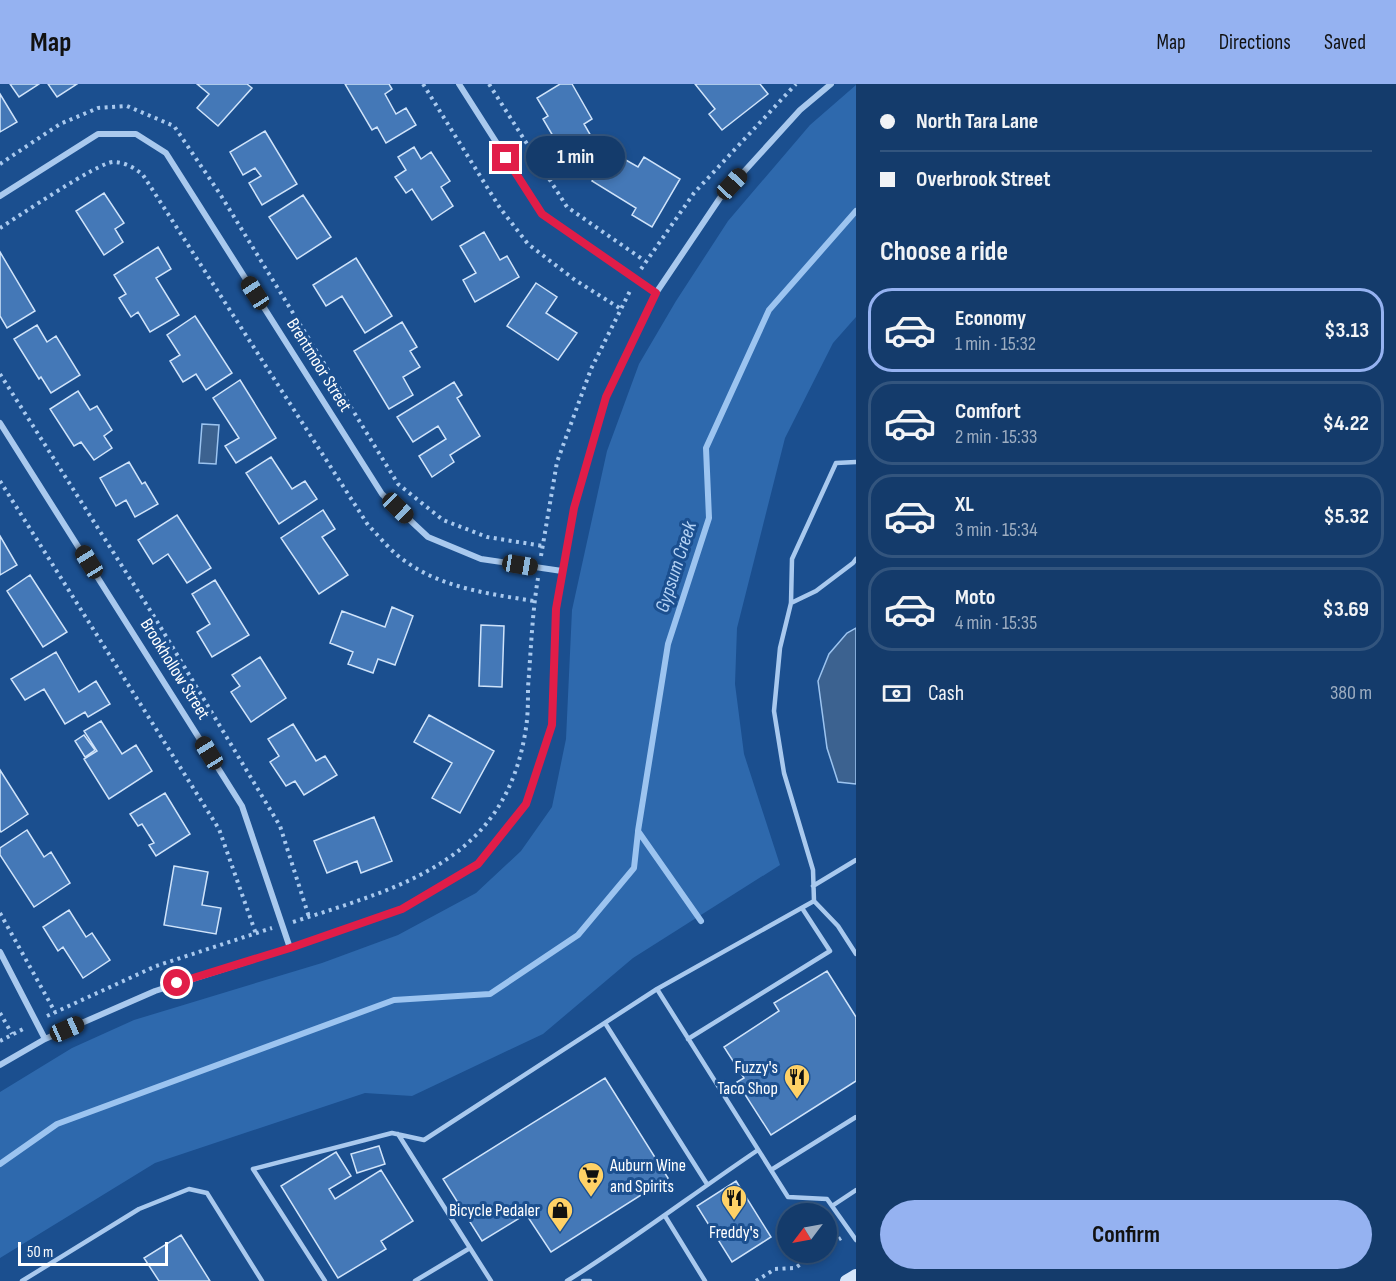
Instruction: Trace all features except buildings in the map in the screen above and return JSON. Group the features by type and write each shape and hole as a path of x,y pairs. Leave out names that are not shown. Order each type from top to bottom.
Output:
{"main road":[{"path":"846,1281 856,1275"}],"street":[{"path":"459,84 542,214 656,293"},
{"path":"0,1065 45,1039 155,990 290,948 402,909 478,864 526,804 552,725 556,609 562,571 574,508 606,397 656,293 720,198 800,110 831,84"},
{"name":"Brentmoor Street","path":"0,196 98,134 136,134 166,153 382,494 428,537 481,558 562,571"},
{"name":"Brookhollow Street","path":"0,423 243,806 290,948"},
{"path":"0,952 45,1039"}],"lane":[{"path":"856,462 836,463 792,558 791,603 780,648 774,711 784,773 813,870 813,901 838,926 856,954"},
{"path":"791,603 816,591 856,559"},
{"path":"813,886 856,861"},
{"path":"325,1281 253,1169 392,1133 424,1140 657,989 813,901"},
{"path":"688,1039 830,951 802,908"},
{"path":"850,944 856,940"},
{"path":"657,989 788,1197 827,1199 830,1203"},
{"path":"605,1023 707,1184"},
{"path":"771,1170 856,1117"},
{"path":"398,1134 491,1281"},
{"path":"567,1281 665,1216 758,1150"},
{"path":"22,1281 139,1209 189,1189 207,1193 262,1281"},
{"path":"837,1203 856,1191"},
{"path":"837,1213 856,1240"},
{"path":"665,1216 704,1279 697,1281"},
{"path":"415,1281 470,1248"},
{"path":"583,1281 590,1281"}],"path":[{"path":"423,84 500,208 528,244 575,280 621,309"},
{"path":"489,84 567,207 645,261"},
{"path":"0,1041 55,1011 156,966 381,893 420,876 461,850 493,817 514,776 526,729 534,601 557,462 591,369 645,261 694,193 796,84"},
{"path":"0,228 93,170 112,162 131,166 143,175 368,525 404,561 426,574 492,594 534,601"},
{"path":"0,374 155,618 280,826 309,917"},
{"path":"0,481 219,829 256,934"},
{"path":"0,913 55,1011"},
{"path":"0,1013 12,1034"},
{"path":"756,1281 775,1269 795,1268 802,1263"}],"shaded area":[{"path":"856,85 856,317 833,343 785,438 737,628 735,684 744,754 780,865 633,958 543,1034 412,1096 365,1093 155,1163 0,1258 0,1092 72,1048 134,1020 322,963 398,935 476,893 521,851 552,807 566,739 572,610 607,451 639,364 676,301 728,221 810,125"},
{"path":"202,424 219,425 216,464 199,463"},
{"path":"856,628 856,784 838,782 827,748 818,681 829,654 847,633"}],"waterway":[{"name":"Gypsum Creek","path":"701,921 638,831 668,644 709,518 706,448 769,310 856,211"},
{"path":"0,1164 57,1124 394,1000 490,994 578,935 634,868 638,832"}],"place":[{"name":"Fuzzy's Taco Shop","path":"797,1100"},
{"name":"Auburn Wine and Spirits","path":"591,1198"},
{"name":"Freddy's","path":"734,1221"},
{"name":"Bicycle Pedaler","path":"560,1233"}],"route":[{"path":"177,983 290,948 402,909 478,864 526,804 552,725 556,609 574,508 606,397 656,293 542,214 506,158"}]}
